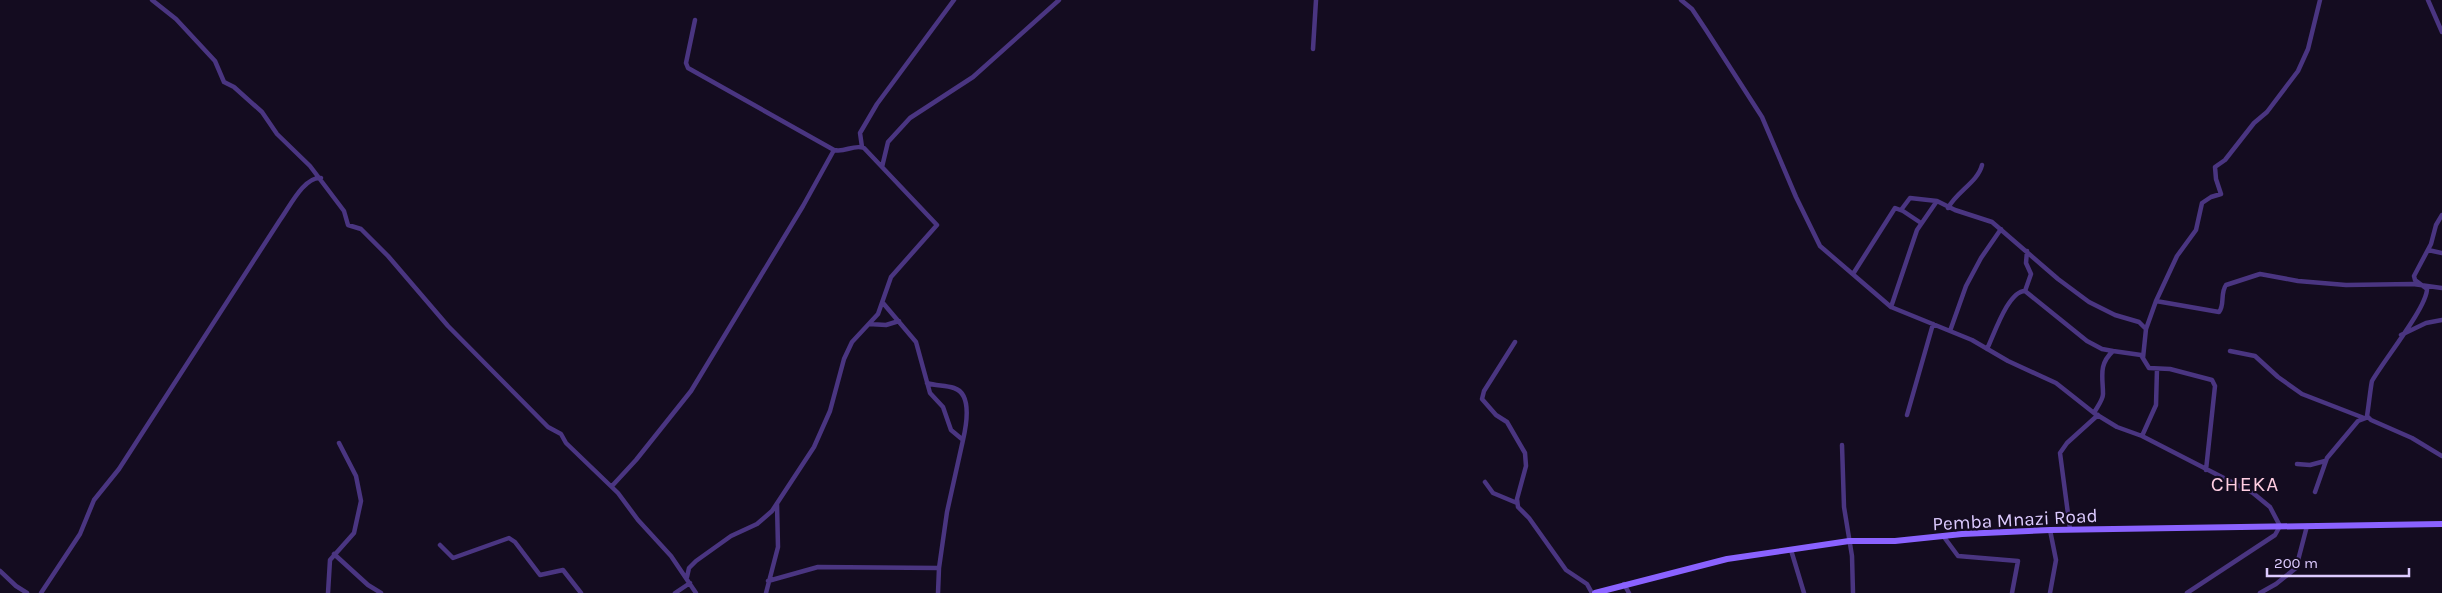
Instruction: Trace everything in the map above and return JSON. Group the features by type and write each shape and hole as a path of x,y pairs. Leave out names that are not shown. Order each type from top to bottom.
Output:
{"main road":[{"name":"Pemba Mnazi Road","path":"1593,593 1728,559 1849,541 1895,541 2050,530 2442,524"}],"street":[{"path":"152,0 176,20 215,61 224,82 234,87 262,112 273,129 321,178 344,211 348,225 362,229 457,335 544,423 561,434 566,442 612,486 638,520 687,577 696,593"},
{"path":"862,147 860,133 877,104 954,0"},
{"path":"882,166 888,142 910,118 973,77 1059,0"},
{"path":"1313,50 1316,0"},
{"path":"1681,0 1692,9 1762,117 1817,242 1891,307 1972,340 2056,383 2096,414 2122,430 2142,436 2260,497 2270,507 2280,526 2275,535 2266,543 2187,593"},
{"path":"2143,358 2146,329 2156,301 2177,256 2196,230 2201,218 2202,204 2211,196 2221,194 2216,179 2215,167 2225,160 2254,123 2267,112 2298,71 2308,49 2320,0"},
{"path":"2428,0 2442,32"},
{"path":"687,577 689,568 696,561 731,536 766,518 777,504 814,447 832,403 844,359 852,342 878,314 891,277 938,225 862,147 855,146 841,152 834,150 688,68 686,63 695,20"},
{"path":"612,486 646,448 691,391 803,206 834,150"},
{"path":"1948,208 1952,199 1979,174 1982,165"},
{"path":"41,593 80,534 94,500 119,468 280,220 308,183 314,178 321,178"},
{"path":"1901,210 1910,198 1937,201 1948,208 1987,220 2001,229 2058,279 2089,302 2115,315 2139,322 2146,329"},
{"path":"1891,307 1921,223 1937,201"},
{"path":"1853,274 1895,208 1921,223"},
{"path":"2315,492 2325,461 2338,443 2366,418 2371,384 2401,335 2423,305 2427,290 2414,277 2428,250 2436,225 2442,215"},
{"path":"1950,331 1966,286 1980,258 2001,229"},
{"path":"2428,250 2442,253"},
{"path":"2025,291 2031,274 2026,263 2027,251"},
{"path":"2156,301 2219,312 2222,308 2222,292 2226,285 2260,274 2298,281 2346,285 2423,284 2442,288"},
{"path":"1987,349 2004,311 2017,294 2025,291"},
{"path":"2025,291 2087,341 2102,349 2137,353 2143,358 2149,368 2170,369 2214,382 2206,470"},
{"path":"883,303 916,342 926,383 932,396 943,407 952,430 963,440"},
{"path":"2401,335 2409,333 2426,323 2442,320"},
{"path":"869,324 886,325 899,321"},
{"path":"1907,415 1933,324"},
{"path":"1516,342 1482,397 1492,411 1508,422 1526,456 1517,504"},
{"path":"2070,530 2060,453 2067,443 2096,414 2102,396 2100,381 2103,368 2113,351"},
{"path":"2230,351 2255,356 2278,377 2302,394 2412,438 2442,456"},
{"path":"2142,436 2156,405 2156,369"},
{"path":"926,383 954,388 963,397 966,409 963,440 947,512 939,568 938,593"},
{"path":"328,593 329,565 334,554 354,532 360,501 356,476 339,443"},
{"path":"1842,445 1844,507 1853,564 1853,593"},
{"path":"2297,464 2310,465 2325,461"},
{"path":"1485,482 1493,493 1517,504 1568,572 1587,584 1593,593"},
{"path":"766,593 778,547 777,504"},
{"path":"2260,593 2276,584 2296,568 2307,526"},
{"path":"2050,530 2056,560 2050,593"},
{"path":"1944,537 1958,556 2018,561 2012,593"},
{"path":"440,545 453,558 509,538 515,542 540,574 563,570 581,593"},
{"path":"1791,550 1804,593"},
{"path":"334,554 368,585 381,593"},
{"path":"768,582 818,567 939,568"},
{"path":"0,570 16,586 27,593"},
{"path":"675,593 690,583"},
{"path":"1624,584 1629,593"}],"district":[{"name":"CHEKA","path":"2245,484"}]}
